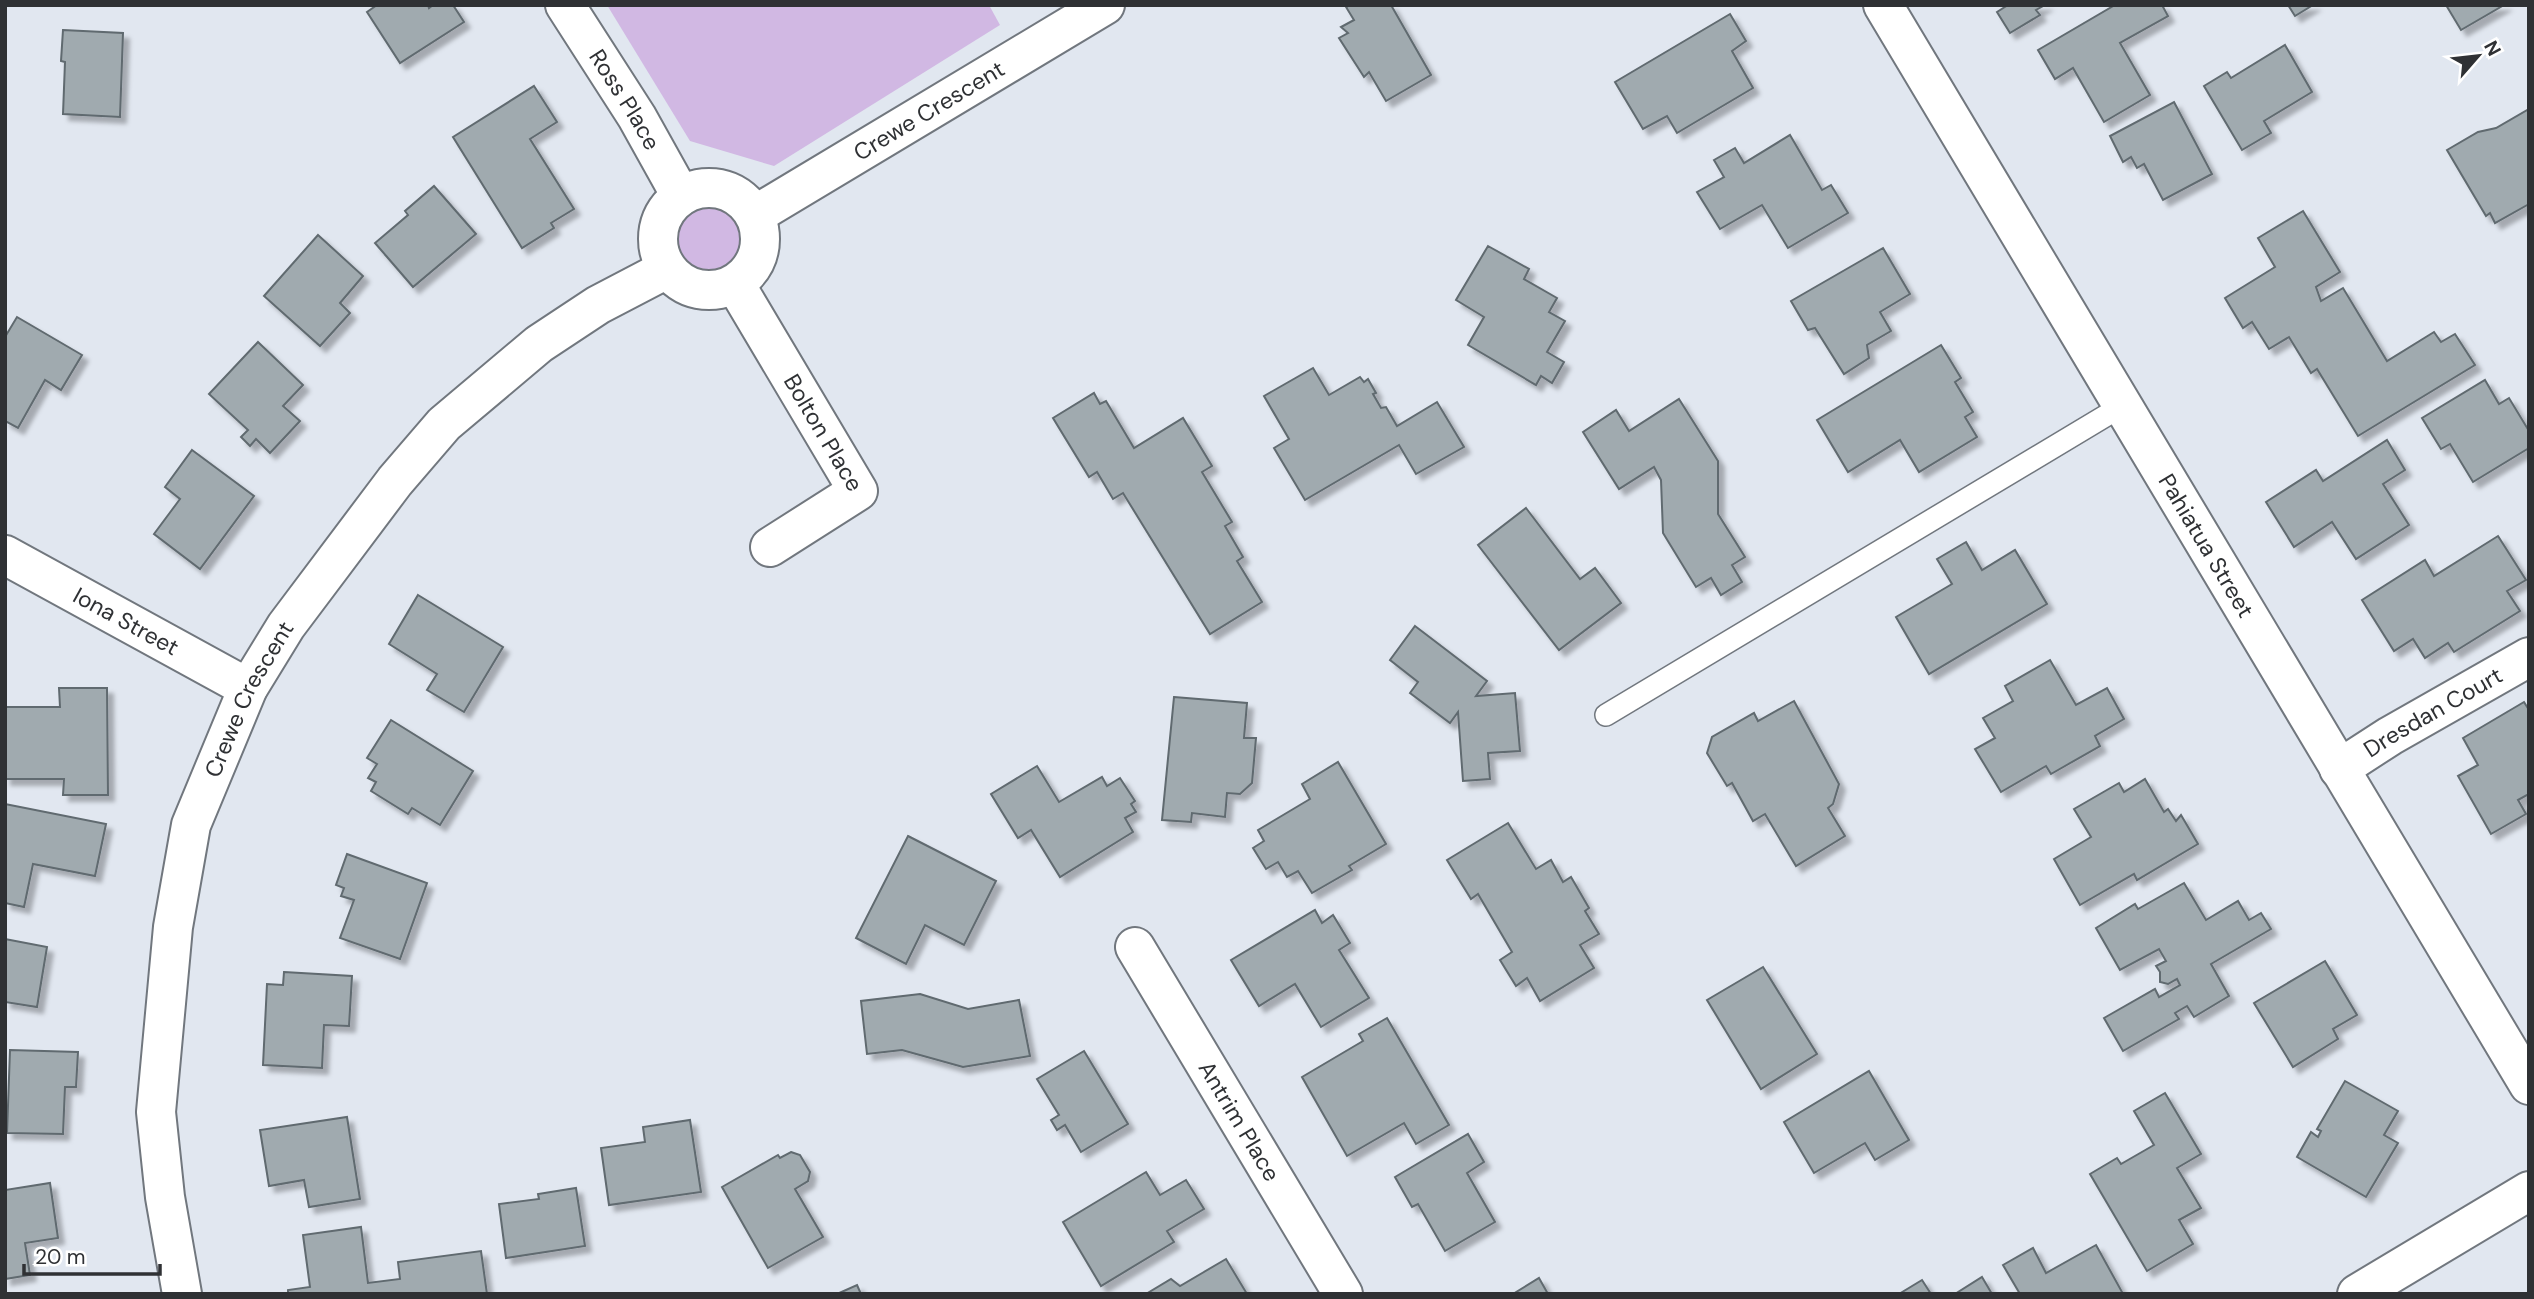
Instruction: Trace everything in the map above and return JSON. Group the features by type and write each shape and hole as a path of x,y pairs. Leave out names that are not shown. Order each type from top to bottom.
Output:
{"street":[{"name":"Ross Place","path":"565,5 637,117 681,196"},
{"name":"Crewe Crescent","path":"755,215 1105,5"},
{"name":"Pahiatua Street","path":"1883,5 2529,1085"},
{"path":"713,188 730,192 744,201 755,215 760,229 761,246 748,273 735,284 721,290 691,287 678,280 667,269 660,254 659,229 669,207 681,196 697,189 713,188"},
{"name":"Crewe Crescent","path":"182,1294 165,1197 156,1112 171,940 191,825 248,688 286,626 395,481 444,424 539,344 598,305 667,269"},
{"name":"Bolton Place","path":"735,284 858,491 770,547"},
{"name":"Iona Street","path":"5,555 248,688"},
{"name":"Dresdan Court","path":"2339,769 2390,736 2529,657"},
{"name":"Antrim Place","path":"1135,947 1343,1294"},
{"path":"2357,1294 2529,1191"}],"lane":[{"path":"1605,715 2122,406"}],"shaded area":[{"path":"607,5 989,5 1000,25 774,166 690,141"},
{"path":"710,205 723,208 733,215 740,225 743,238 740,251 733,261 723,268 710,271 697,268 687,261 680,251 677,238 680,225 687,215 697,208"}],"building":[{"path":"377,5 428,5 429,8 433,5 453,5 464,22 400,63 367,12"},
{"path":"1391,5 1431,75 1386,101 1369,72 1364,77 1339,38 1348,33 1341,27 1354,20 1346,7"},
{"path":"2008,5 2045,5 2036,10 2040,15 2010,33 1997,12"},
{"path":"2115,5 2162,5 2168,16 2120,43 2150,95 2104,122 2073,68 2055,79 2038,50"},
{"path":"2288,5 2313,5 2295,16"},
{"path":"2446,5 2504,5 2461,30"},
{"path":"1730,14 1746,41 1732,51 1753,88 1677,133 1667,116 1643,129 1615,82"},
{"path":"63,30 123,33 120,117 63,114"},
{"path":"2285,45 2312,92 2264,121 2271,133 2242,150 2204,86 2227,72 2231,78"},
{"path":"534,86 557,122 530,139 574,209 551,223 554,228 522,248 453,137"},
{"path":"2174,102 2212,174 2163,200 2144,164 2137,168 2131,157 2123,162 2110,136"},
{"path":"2529,109 2529,204 2495,223 2490,213 2486,216 2447,150 2478,132 2496,128"},
{"path":"1790,135 1822,190 1831,185 1848,213 1788,248 1762,205 1720,229 1697,192 1724,177 1714,160 1735,148 1744,163"},
{"path":"434,186 476,234 413,287 375,243 408,215 405,211"},
{"path":"2303,211 2340,272 2316,287 2321,301 2343,288 2387,361 2434,332 2441,342 2455,334 2475,365 2358,436 2317,369 2311,373 2289,337 2269,349 2252,322 2243,328 2225,298 2275,267 2258,238"},
{"path":"318,235 363,276 340,303 350,313 320,346 264,296"},
{"path":"1488,246 1529,269 1524,279 1557,298 1549,312 1565,321 1547,352 1564,362 1552,383 1541,376 1536,385 1468,345 1484,317 1456,300"},
{"path":"1883,248 1910,294 1880,312 1891,331 1867,345 1869,358 1844,374 1815,328 1808,330 1791,301"},
{"path":"17,317 82,355 61,390 45,380 18,428 5,421 5,337"},
{"path":"258,342 303,385 283,406 300,421 270,453 256,439 250,446 241,437 248,430 209,394"},
{"path":"1941,345 1961,378 1955,382 1973,412 1965,417 1977,437 1919,472 1900,440 1848,472 1817,420"},
{"path":"1313,368 1329,395 1360,377 1364,382 1368,379 1381,408 1386,407 1397,426 1437,402 1464,447 1416,474 1399,445 1305,500 1274,448 1289,439 1264,396"},
{"path":"2485,380 2499,404 2509,398 2529,431 2529,448 2473,482 2450,444 2441,449 2422,418"},
{"path":"1094,393 1100,404 1106,401 1134,448 1183,418 1212,466 1202,472 1232,522 1225,526 1243,557 1237,561 1262,602 1210,634 1123,493 1113,499 1097,472 1089,477 1053,418"},
{"path":"1679,399 1718,461 1718,514 1745,557 1732,565 1742,582 1721,595 1711,578 1696,587 1663,533 1661,480 1654,467 1619,489 1583,432 1616,410 1629,431"},
{"path":"2387,440 2405,470 2383,484 2409,525 2356,559 2332,522 2294,547 2266,502 2316,470 2323,481"},
{"path":"192,450 254,496 200,569 154,534 180,499 165,487"},
{"path":"1526,508 1580,579 1595,568 1621,603 1559,650 1478,545"},
{"path":"2498,536 2526,580 2507,591 2520,611 2454,652 2448,643 2425,658 2413,639 2394,651 2362,600 2425,560 2434,576"},
{"path":"1966,542 1982,570 2015,550 2047,604 1929,674 1896,617 1952,584 1937,559"},
{"path":"418,595 503,647 464,712 427,690 437,674 389,644"},
{"path":"1415,626 1487,681 1476,696 1515,693 1520,751 1488,753 1490,779 1463,781 1458,712 1450,723 1410,693 1418,682 1390,660"},
{"path":"2050,660 2076,705 2107,688 2124,719 2095,736 2100,746 2051,774 2046,766 2001,792 1975,749 1995,738 1983,718 2013,701 2005,686"},
{"path":"59,688 107,688 108,795 63,795 64,779 5,779 5,707 60,707"},
{"path":"1174,697 1247,703 1244,738 1256,738 1252,783 1240,794 1227,793 1225,817 1192,813 1191,822 1162,820"},
{"path":"1794,701 1839,784 1833,804 1828,808 1845,836 1796,866 1765,814 1753,821 1732,783 1727,786 1707,753 1712,737 1754,713 1758,721"},
{"path":"2524,702 2529,710 2529,794 2518,800 2526,814 2491,834 2458,776 2478,765 2463,738"},
{"path":"391,720 473,771 440,825 412,808 408,814 371,791 376,782 368,778 377,764 367,758"},
{"path":"1338,762 1386,844 1349,866 1352,870 1312,893 1298,871 1287,877 1278,862 1266,869 1253,848 1264,841 1258,830 1310,799 1302,784"},
{"path":"1037,766 1059,802 1102,777 1107,786 1120,778 1135,801 1131,804 1136,812 1125,818 1133,832 1060,877 1031,830 1018,838 991,794"},
{"path":"2145,779 2164,812 2168,809 2176,821 2181,815 2198,844 2137,880 2134,874 2080,905 2054,859 2091,837 2074,809 2119,783 2124,792"},
{"path":"5,804 106,824 95,876 33,864 24,907 5,903"},
{"path":"1508,823 1536,869 1551,860 1563,882 1571,877 1589,908 1585,911 1599,934 1580,945 1594,968 1540,1001 1527,978 1516,986 1500,960 1512,952 1478,894 1471,899 1447,860"},
{"path":"908,836 996,881 964,945 925,925 906,964 856,938"},
{"path":"347,854 427,883 400,959 340,938 354,900 341,896 344,888 336,885"},
{"path":"2184,883 2206,920 2238,901 2249,920 2261,913 2271,929 2211,964 2229,996 2194,1017 2187,1006 2175,1013 2179,1019 2123,1051 2104,1018 2155,989 2159,997 2180,985 2177,979 2168,984 2160,982 2160,972 2156,966 2166,961 2159,949 2120,970 2096,928 2135,904 2138,909"},
{"path":"1315,910 1322,923 1333,915 1350,943 1339,950 1369,998 1321,1027 1295,984 1259,1006 1231,960"},
{"path":"5,939 47,947 37,1007 5,1002"},
{"path":"2325,961 2357,1015 2333,1029 2338,1039 2293,1067 2254,1003"},
{"path":"1763,967 1817,1054 1761,1089 1707,1000"},
{"path":"284,972 352,976 349,1026 324,1025 322,1068 263,1065 267,984 283,985"},
{"path":"920,994 968,1009 1019,1000 1030,1056 963,1067 902,1050 867,1054 861,1001"},
{"path":"1387,1018 1449,1125 1416,1144 1404,1123 1347,1156 1302,1077 1363,1041 1359,1034"},
{"path":"10,1050 78,1052 76,1087 65,1087 63,1134 7,1133"},
{"path":"1084,1051 1128,1124 1081,1152 1065,1125 1057,1130 1051,1120 1059,1115 1037,1079"},
{"path":"1869,1071 1909,1140 1875,1160 1865,1143 1814,1173 1784,1122"},
{"path":"2345,1081 2398,1111 2384,1135 2398,1143 2366,1197 2297,1157 2311,1132 2318,1137 2321,1131 2317,1129"},
{"path":"2165,1093 2201,1154 2177,1168 2201,1208 2179,1220 2193,1244 2147,1271 2090,1174 2117,1158 2121,1164 2154,1145 2134,1111"},
{"path":"347,1117 360,1199 309,1207 304,1180 269,1186 260,1130"},
{"path":"690,1120 701,1192 609,1205 601,1148 645,1142 643,1127"},
{"path":"1468,1134 1484,1162 1467,1173 1495,1222 1445,1251 1418,1204 1412,1207 1395,1177"},
{"path":"791,1152 800,1155 810,1172 808,1181 795,1189 823,1237 768,1268 722,1187 778,1155 780,1158"},
{"path":"1146,1172 1160,1195 1186,1180 1204,1209 1167,1231 1174,1242 1101,1286 1063,1222"},
{"path":"50,1183 58,1238 25,1243 30,1275 5,1279 5,1190"},
{"path":"576,1188 585,1246 506,1258 499,1204 539,1199 538,1194"},
{"path":"361,1227 368,1283 400,1279 398,1262 481,1251 487,1294 288,1294 288,1290 310,1287 303,1235"},
{"path":"2096,1245 2122,1292 2120,1294 2020,1294 2003,1265 2033,1248 2046,1273"},
{"path":"1226,1259 1247,1294 1146,1294 1171,1279 1180,1286"},
{"path":"1982,1277 1992,1294 1955,1294"},
{"path":"1539,1278 1548,1294 1513,1294"},
{"path":"1922,1280 1931,1294 1899,1294"},
{"path":"857,1285 861,1294 837,1294"}]}
